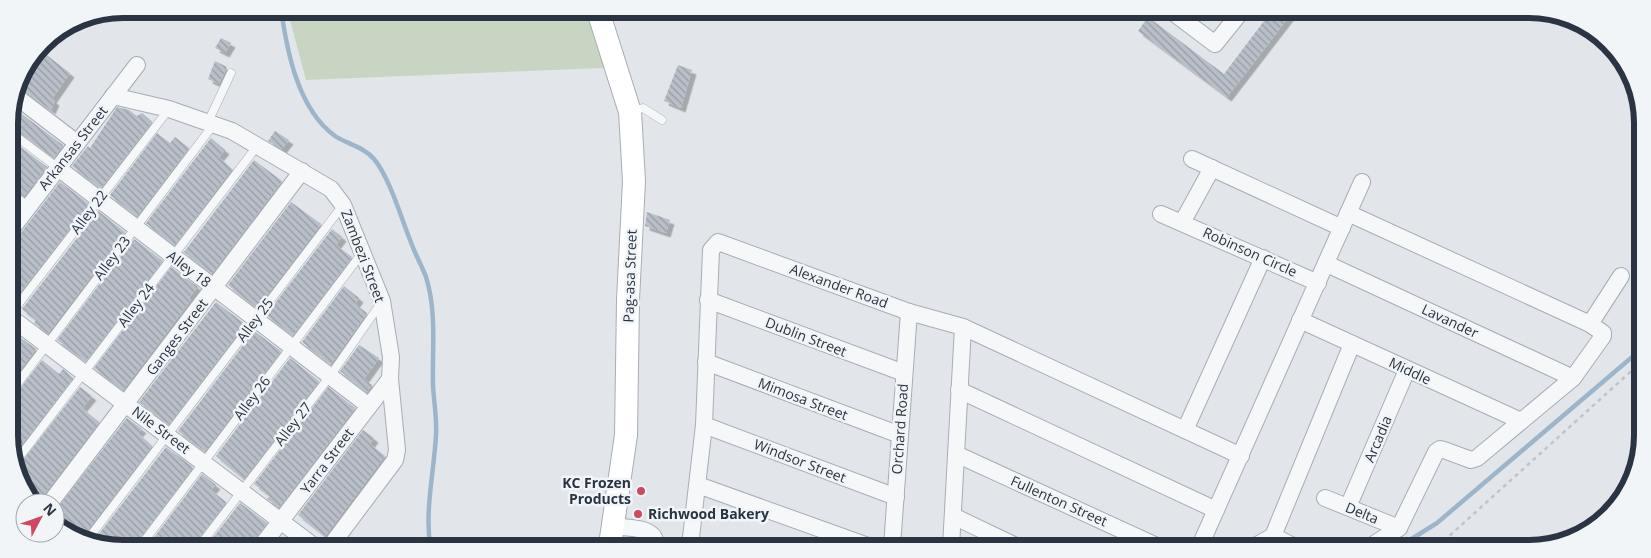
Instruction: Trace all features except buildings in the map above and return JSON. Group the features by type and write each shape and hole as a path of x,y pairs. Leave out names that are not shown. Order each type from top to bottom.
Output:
{"street":[{"name":"Pag-asa Street","path":"600,18 630,112 634,181 628,300 626,435 611,536"},
{"path":"1181,18 1215,44 1236,18"},
{"name":"Arkansas Street","path":"18,219 137,65"},
{"name":"Zambezi Street","path":"113,96 169,109 232,131 331,189 343,206 382,301 391,357 390,379 396,450 395,460 335,540"},
{"path":"20,100 77,143"},
{"path":"1192,159 1345,220 1600,329 1603,336 1573,378 1477,458 1472,460 1440,449 1399,528 1380,540"},
{"name":"Alley 18","path":"58,168 369,406"},
{"path":"1183,221 1212,168"},
{"name":"Ganges Street","path":"58,493 302,171"},
{"path":"1203,540 1362,182"},
{"name":"Robinson Circle","path":"1162,214 1183,221 1318,283"},
{"name":"Alexander Road","path":"691,540 704,425 710,250 716,243 721,242 909,312 963,327 1241,456"},
{"path":"1185,430 1263,258"},
{"name":"Lavander","path":"1327,264 1573,378"},
{"path":"1590,324 1620,276"},
{"name":"Dublin Street","path":"708,300 904,373"},
{"name":"Orchard Road","path":"892,540 909,312"},
{"name":"Middle","path":"1300,320 1521,421"},
{"name":"Nile Street","path":"18,322 306,540"},
{"path":"951,540 963,327"},
{"path":"1266,540 1273,536 1352,344"},
{"name":"Mimosa Street","path":"706,362 900,435"},
{"name":"Arcadia","path":"1348,507 1407,370"},
{"name":"Yarra Street","path":"266,540 390,379"},
{"path":"959,390 1216,510"},
{"name":"Windsor Street","path":"704,425 896,498"},
{"name":"Fullenton Street","path":"956,454 1144,540"},
{"path":"698,485 851,540"},
{"name":"Delta","path":"1325,498 1399,528"},
{"path":"952,516 1003,540"},
{"path":"611,536 649,531 656,540"},
{"path":"1273,536 1281,540"}],"lane":[{"name":"Alley 23","path":"18,382 136,228 211,124 231,73"},
{"path":"630,112 643,108 662,120"},
{"name":"Alley 22","path":"18,305 169,109"},
{"name":"Alley 18","path":"18,138 58,168"},
{"name":"Alley 24","path":"20,456 258,146"},
{"path":"18,199 28,206"},
{"name":"Alley 25","path":"91,536 343,206"},
{"name":"Alley 26","path":"145,540 362,253"},
{"name":"Alley 27","path":"204,540 330,376 382,301"}],"path":[{"path":"1444,540 1634,369"}],"green space":[{"path":"289,18 592,18 604,68 306,80"}],"waterway":[{"path":"283,18 291,61 303,95 322,125 335,136 365,151 380,167 426,277 433,317 433,386 436,417 435,449 429,504 430,540"},
{"path":"1410,540 1437,523 1634,355"}],"place":[{"name":"KC Frozen Products","path":"641,491"},
{"name":"Richwood Bakery","path":"638,514"}]}
